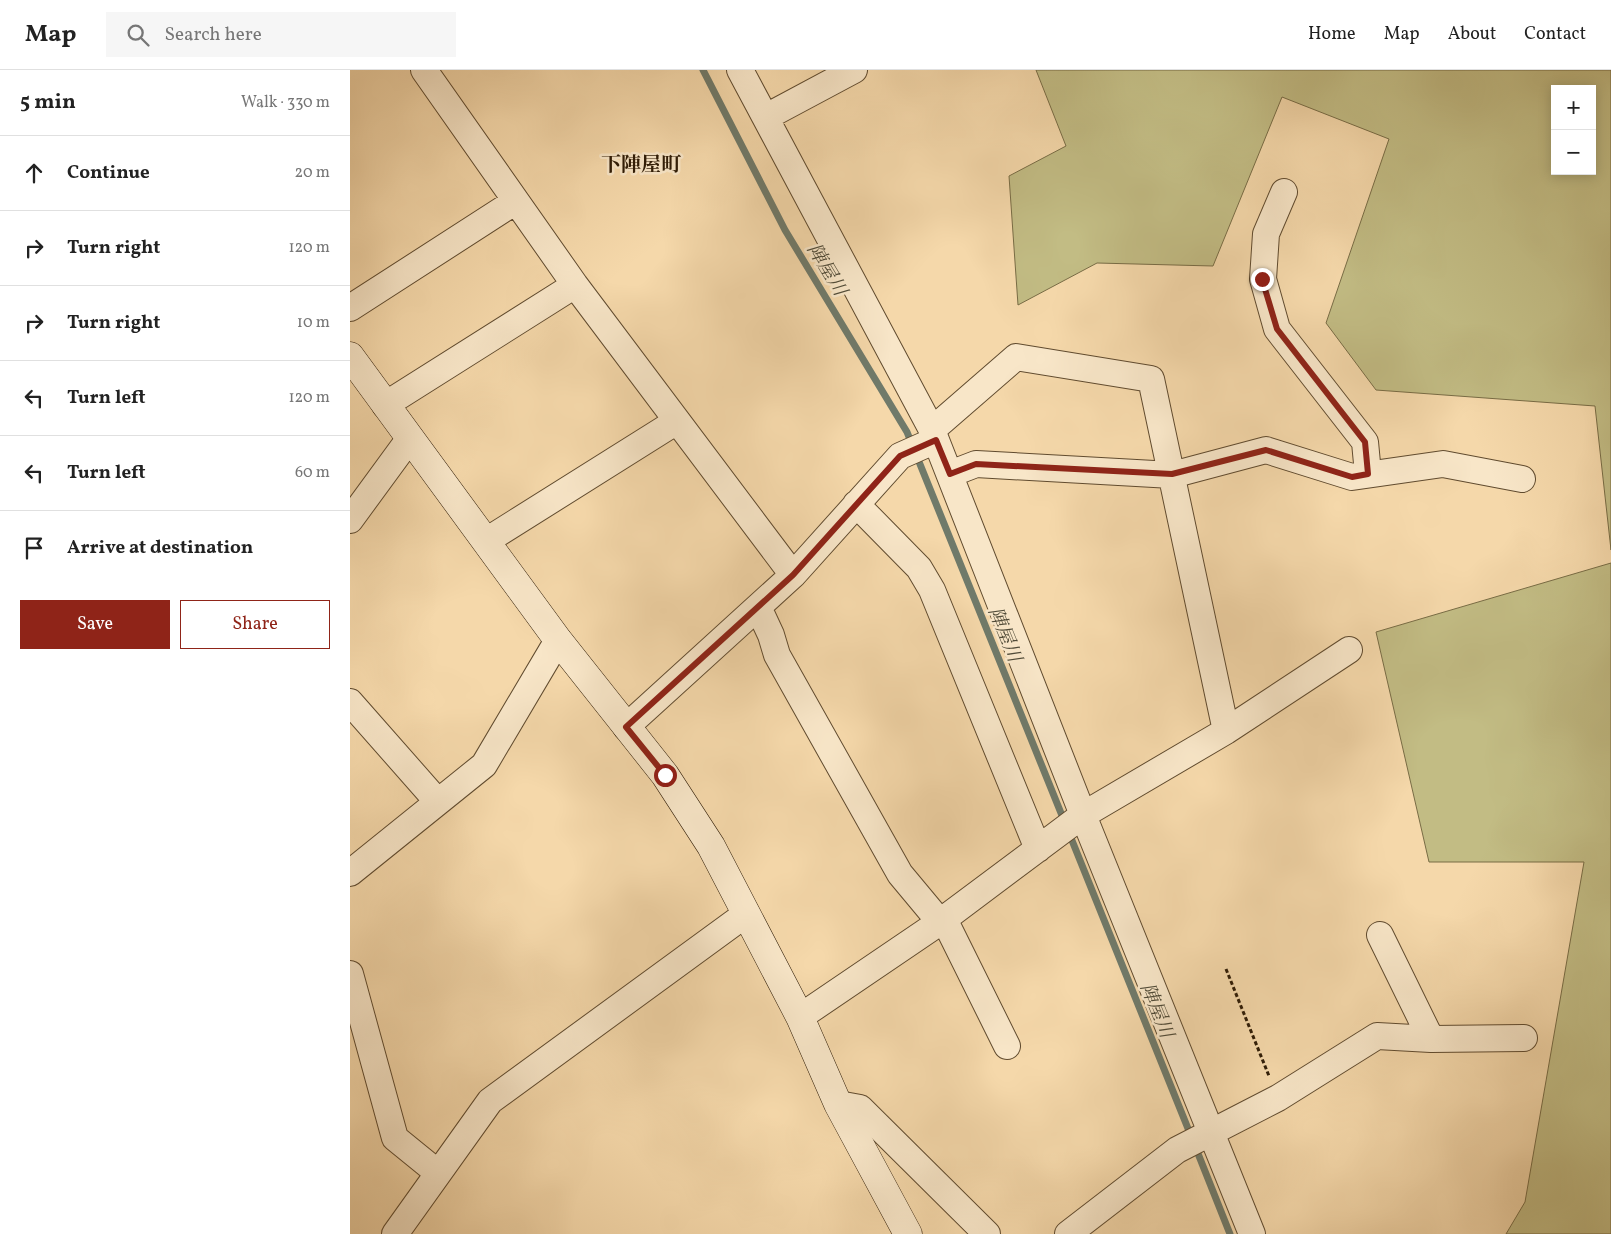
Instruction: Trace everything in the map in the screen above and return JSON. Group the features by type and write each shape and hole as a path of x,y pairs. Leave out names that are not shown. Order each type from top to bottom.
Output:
{"street":[{"path":"424,70 575,285 793,575"},
{"path":"740,70 766,117 925,442 950,474 1063,830"},
{"path":"766,117 854,70"},
{"path":"1284,192 1266,234 1262,279 1277,329 1365,442 1368,474"},
{"path":"350,308 516,201"},
{"path":"385,405 575,285"},
{"path":"350,356 558,640 665,775 711,846 800,1017 838,1104 904,1233"},
{"path":"626,727 793,575 900,456 925,442 1016,357 1152,379 1226,731"},
{"path":"486,541 677,421"},
{"path":"350,520 410,438"},
{"path":"950,474 976,464 1172,474 1266,450 1352,477 1443,464 1522,479"},
{"path":"856,504 919,568 1063,830 1200,1139 1252,1234"},
{"path":"758,607 771,635 777,655 894,865 942,921 1007,1046"},
{"path":"350,873 484,765 558,640"},
{"path":"800,1017 942,921 1063,830 1226,731 1349,650"},
{"path":"350,702 438,802"},
{"path":"395,1234 490,1101 746,914"},
{"path":"1380,935 1431,1039"},
{"path":"350,974 395,1138 438,1172"},
{"path":"1068,1234 1200,1139 1278,1098 1377,1036 1431,1039 1524,1038"},
{"path":"838,1104 860,1108 987,1234"}],"path":[{"path":"1226,969 1278,1098"}],"shaded area":[{"path":"1036,70 1611,70 1611,550 1595,406 1376,390 1326,323 1389,139 1282,97 1213,266 1097,263 1018,305 1009,176 1066,146"},
{"path":"1611,563 1611,1234 1506,1234 1525,1202 1584,862 1429,862 1376,632"}],"waterway":[{"name":"陣屋川","path":"703,70 785,230 907,432 1065,823"},
{"name":"陣屋川","path":"1069,833 1191,1136"},
{"name":"陣屋川","path":"1195,1146 1230,1234"}],"district":[{"name":"下陣屋町","path":"641,164"}],"route":[{"path":"665,775 626,727 793,575 900,456 936,440 950,474 976,464 1172,474 1266,450 1352,477 1368,474 1365,442 1277,329 1262,279"}]}
